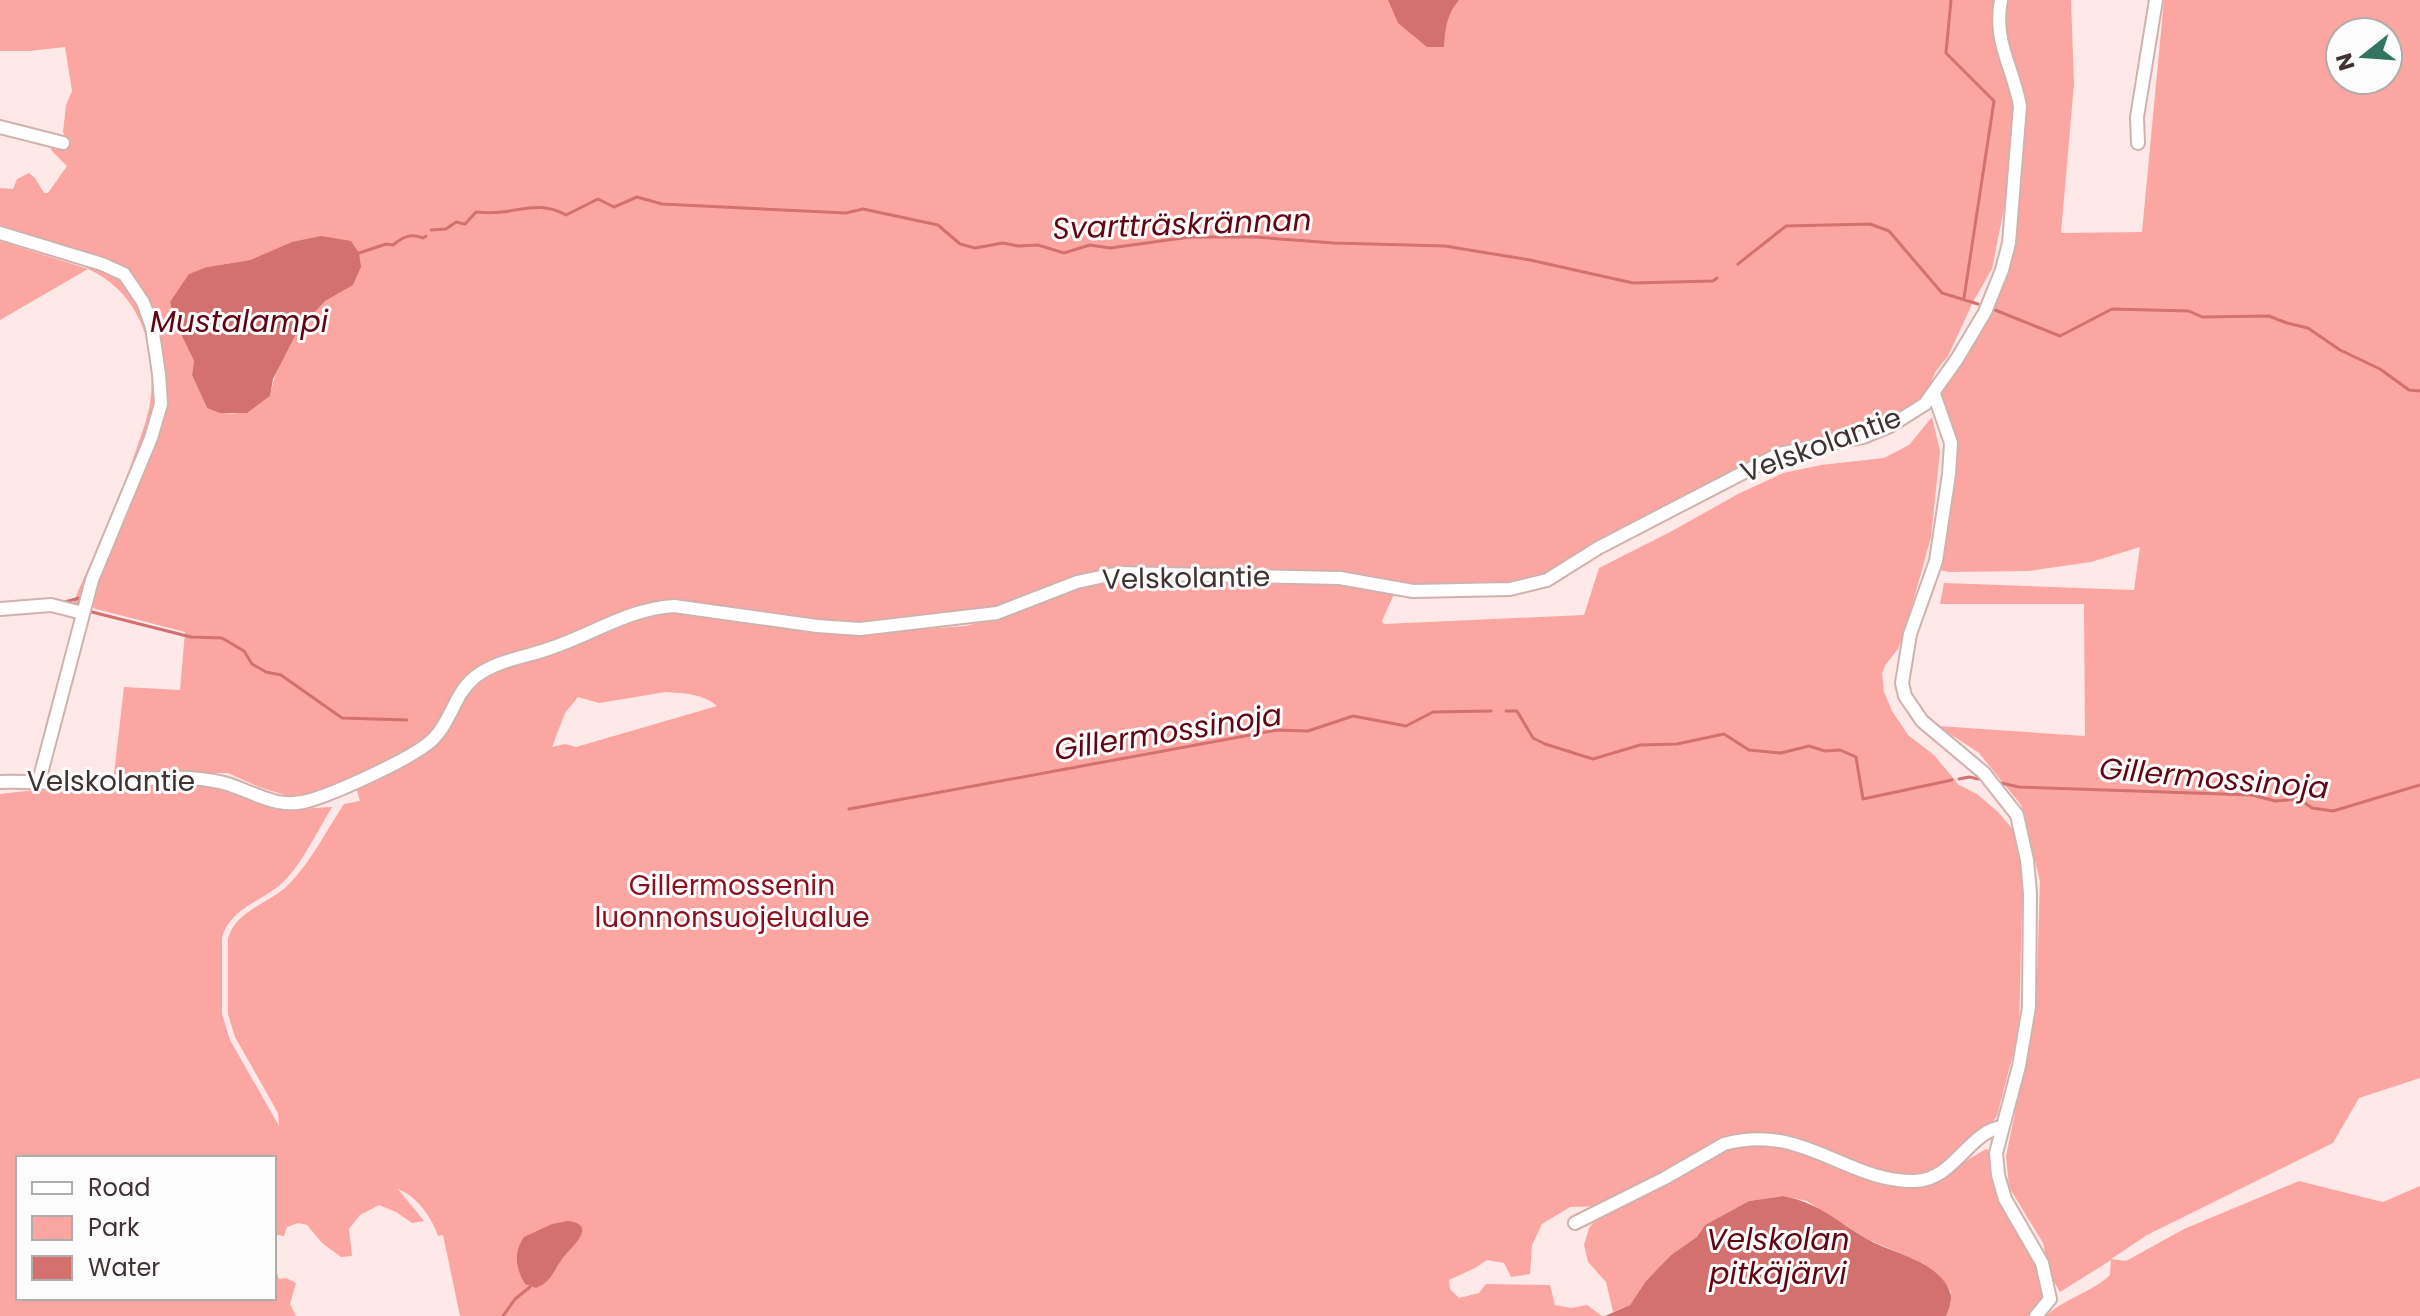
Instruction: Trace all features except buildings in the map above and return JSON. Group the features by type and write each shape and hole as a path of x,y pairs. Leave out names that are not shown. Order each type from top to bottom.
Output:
{"street":[{"name":"Velskolantie","path":"0,782 202,779 240,788 277,803 299,804 358,781 429,744 442,729 462,690 487,669 559,645 617,619 657,607 674,606 860,629 997,613 1077,582 1119,573 1340,578 1413,591 1524,587 1560,574 1598,548 1779,454 1863,437 1911,415 1934,394 1985,312 2009,243 2020,106 1999,38 2001,0"},
{"path":"2138,143 2137,117 2156,0"},
{"path":"0,127 63,143"},
{"path":"0,233 119,271 132,283 152,327 159,374 161,404 151,438 92,580 39,781"},
{"path":"1934,394 1951,443 1949,474 1936,561 1910,634 1902,683 1905,696 1922,721 1984,773 2017,815 2027,860 2030,893 2029,1007 2019,1066 1996,1153 2005,1199 2042,1263 2050,1299 2036,1316"},
{"path":"0,609 51,605 83,613"},
{"path":"1575,1223 1734,1141 1756,1139 1808,1147 1874,1175 1912,1181 1931,1177 1947,1168 1991,1128 2002,1127"}],"green space":[{"path":"0,0 1995,0 1994,39 2012,89 2014,107 2007,193 1992,269 1925,395 1888,422 1861,432 1777,450 1716,479 1545,575 1509,584 1434,586 1394,584 1340,573 1119,568 1075,577 996,608 860,624 674,601 642,605 547,645 484,664 458,687 437,727 426,740 356,776 298,799 228,773 114,774 124,687 180,690 185,632 73,603 143,430 152,383 148,343 133,307 106,279 88,269 87,255 0,230 0,188 13,189 17,179 29,173 44,193 48,193 67,166 51,150 52,145 67,143 63,132 66,105 72,91 65,47 0,51","holes":["293,242 353,285 326,300 297,330 283,356 270,396 255,407 234,414 207,408 192,375 194,361 174,320 170,302 207,267 250,260"]},
{"path":"2007,0 2071,0 2074,84 2061,233 2142,232 2164,0 2420,0 2420,1078 2359,1098 2333,1143 2147,1235 2111,1259 2126,1261 2184,1229 2299,1181 2383,1202 2420,1186 2420,1316 2046,1316 2110,1275 2111,1260 2060,1292 2050,1275 2043,1243 2009,1187 2006,1156 2036,1013 2040,881 2021,805 1979,753 1938,726 2085,736 2084,604 1940,604 1944,583 2134,590 2140,547 2091,562 2029,571 1940,570 1953,498 1955,459 1939,398 1991,315 2008,272 2015,244 2026,117 2023,85 2005,37"},
{"path":"0,241 88,269 0,320"},
{"name":"Gillermossenin luonnonsuojelualue","path":"1932,417 1940,451 1931,537 1906,627 1898,649 1882,673 1884,692 1908,735 1934,755 1959,785 1977,794 1998,812 2015,832 2023,867 2019,1031 1997,1116 1959,1152 1928,1175 1892,1176 1868,1171 1756,1136 1602,1206 1570,1207 1542,1224 1532,1245 1530,1274 1511,1277 1504,1263 1487,1260 1449,1280 1450,1289 1459,1298 1479,1293 1486,1284 1550,1285 1555,1305 1571,1308 1587,1305 1602,1316 460,1316 443,1235 438,1236 428,1215 417,1202 398,1189 424,1221 412,1223 379,1205 360,1215 349,1229 352,1256 341,1257 322,1243 307,1225 298,1223 287,1227 284,1236 276,1236 276,1156 16,1156 16,1300 276,1300 276,1270 279,1279 286,1278 296,1283 290,1304 296,1316 0,1316 0,794 106,789 139,784 204,784 276,810 332,807 302,859 287,878 238,913 222,938 222,1014 230,1040 279,1126 278,1113 235,1037 228,1014 228,939 232,929 245,915 295,877 344,804 360,801 356,787 437,743 466,692 479,679 507,666 653,612 680,612 805,631 858,634 965,626 999,618 1090,584 1125,577 1342,583 1394,594 1382,621 1384,624 1584,615 1599,568 1738,494 1783,473 1884,458 1909,445","holes":["666,692 687,694 717,706 576,747 565,744 552,747 565,713 578,697 599,703"]},
{"path":"1735,1144 1778,1144 1913,1184 1949,1171 1986,1149 1993,1151 1993,1176 2000,1204 2029,1252 2041,1285 2040,1301 2032,1316 1946,1316 1951,1292 1938,1274 1922,1263 1865,1238 1807,1201 1783,1196 1749,1201 1705,1225 1698,1237 1671,1255 1646,1281 1630,1305 1613,1312 1606,1282 1588,1262 1584,1245 1589,1228 1602,1212"}],"water":[{"path":"1388,0 1459,0 1447,22 1444,47 1427,47 1398,23"},
{"name":"Mustalampi","path":"321,236 351,241 359,253 361,267 353,285 325,301 298,330 273,379 270,396 247,413 220,413 207,408 192,375 194,361 174,320 170,302 189,274 207,267 250,260 292,242"},
{"name":"Velskolan pitkäjärvi","path":"1783,1196 1818,1208 1867,1239 1936,1272 1951,1295 1946,1316 1605,1316 1630,1305 1646,1281 1671,1255 1697,1237 1705,1225 1749,1201"},
{"path":"568,1221 582,1227 580,1238 545,1283 536,1288 525,1284 517,1261 524,1237 552,1224"}],"waterway":[{"path":"1951,0 1946,53 1994,101 1964,298"},
{"name":"Svartträskrännan","path":"431,230 446,229 456,222 465,224 476,212 542,208 566,215 598,199 614,207 637,197 662,204 846,213 863,209 938,225 960,244 975,248 1003,243 1038,245 1064,253 1090,245 1110,248 1190,237 1255,237 1445,246 1530,260 1633,283 1713,281 1717,278"},
{"name":"Svartträskrännan","path":"1738,264 1786,226 1870,224 1889,231 1942,293 1978,304"},
{"name":"Svartträskrännan","path":"359,253 386,244 393,245 407,237 426,236"},
{"name":"Svartträskrännan","path":"1995,310 2060,336 2112,309 2189,311 2202,317 2269,316 2308,328 2340,350 2380,369 2409,390 2420,391"},
{"path":"60,603 80,598"},
{"path":"88,611 191,637 222,638 244,651 252,664 266,672 281,675 342,718 407,720"},
{"name":"Gillermossinoja","path":"849,809 1277,730 1308,731 1353,716 1406,726 1433,712 1491,711"},
{"name":"Gillermossinoja","path":"1506,711 1517,711 1533,738 1593,759 1640,745 1677,744 1724,734 1749,750 1781,753 1809,746 1825,751 1840,750 1856,757 1863,799 1952,780"},
{"name":"Gillermossinoja","path":"1959,779 1979,779"},
{"name":"Gillermossinoja","path":"2001,783 2019,787 2252,795 2275,801 2299,799 2312,808 2333,811 2420,785"},
{"path":"503,1316 515,1299 530,1287"}]}
